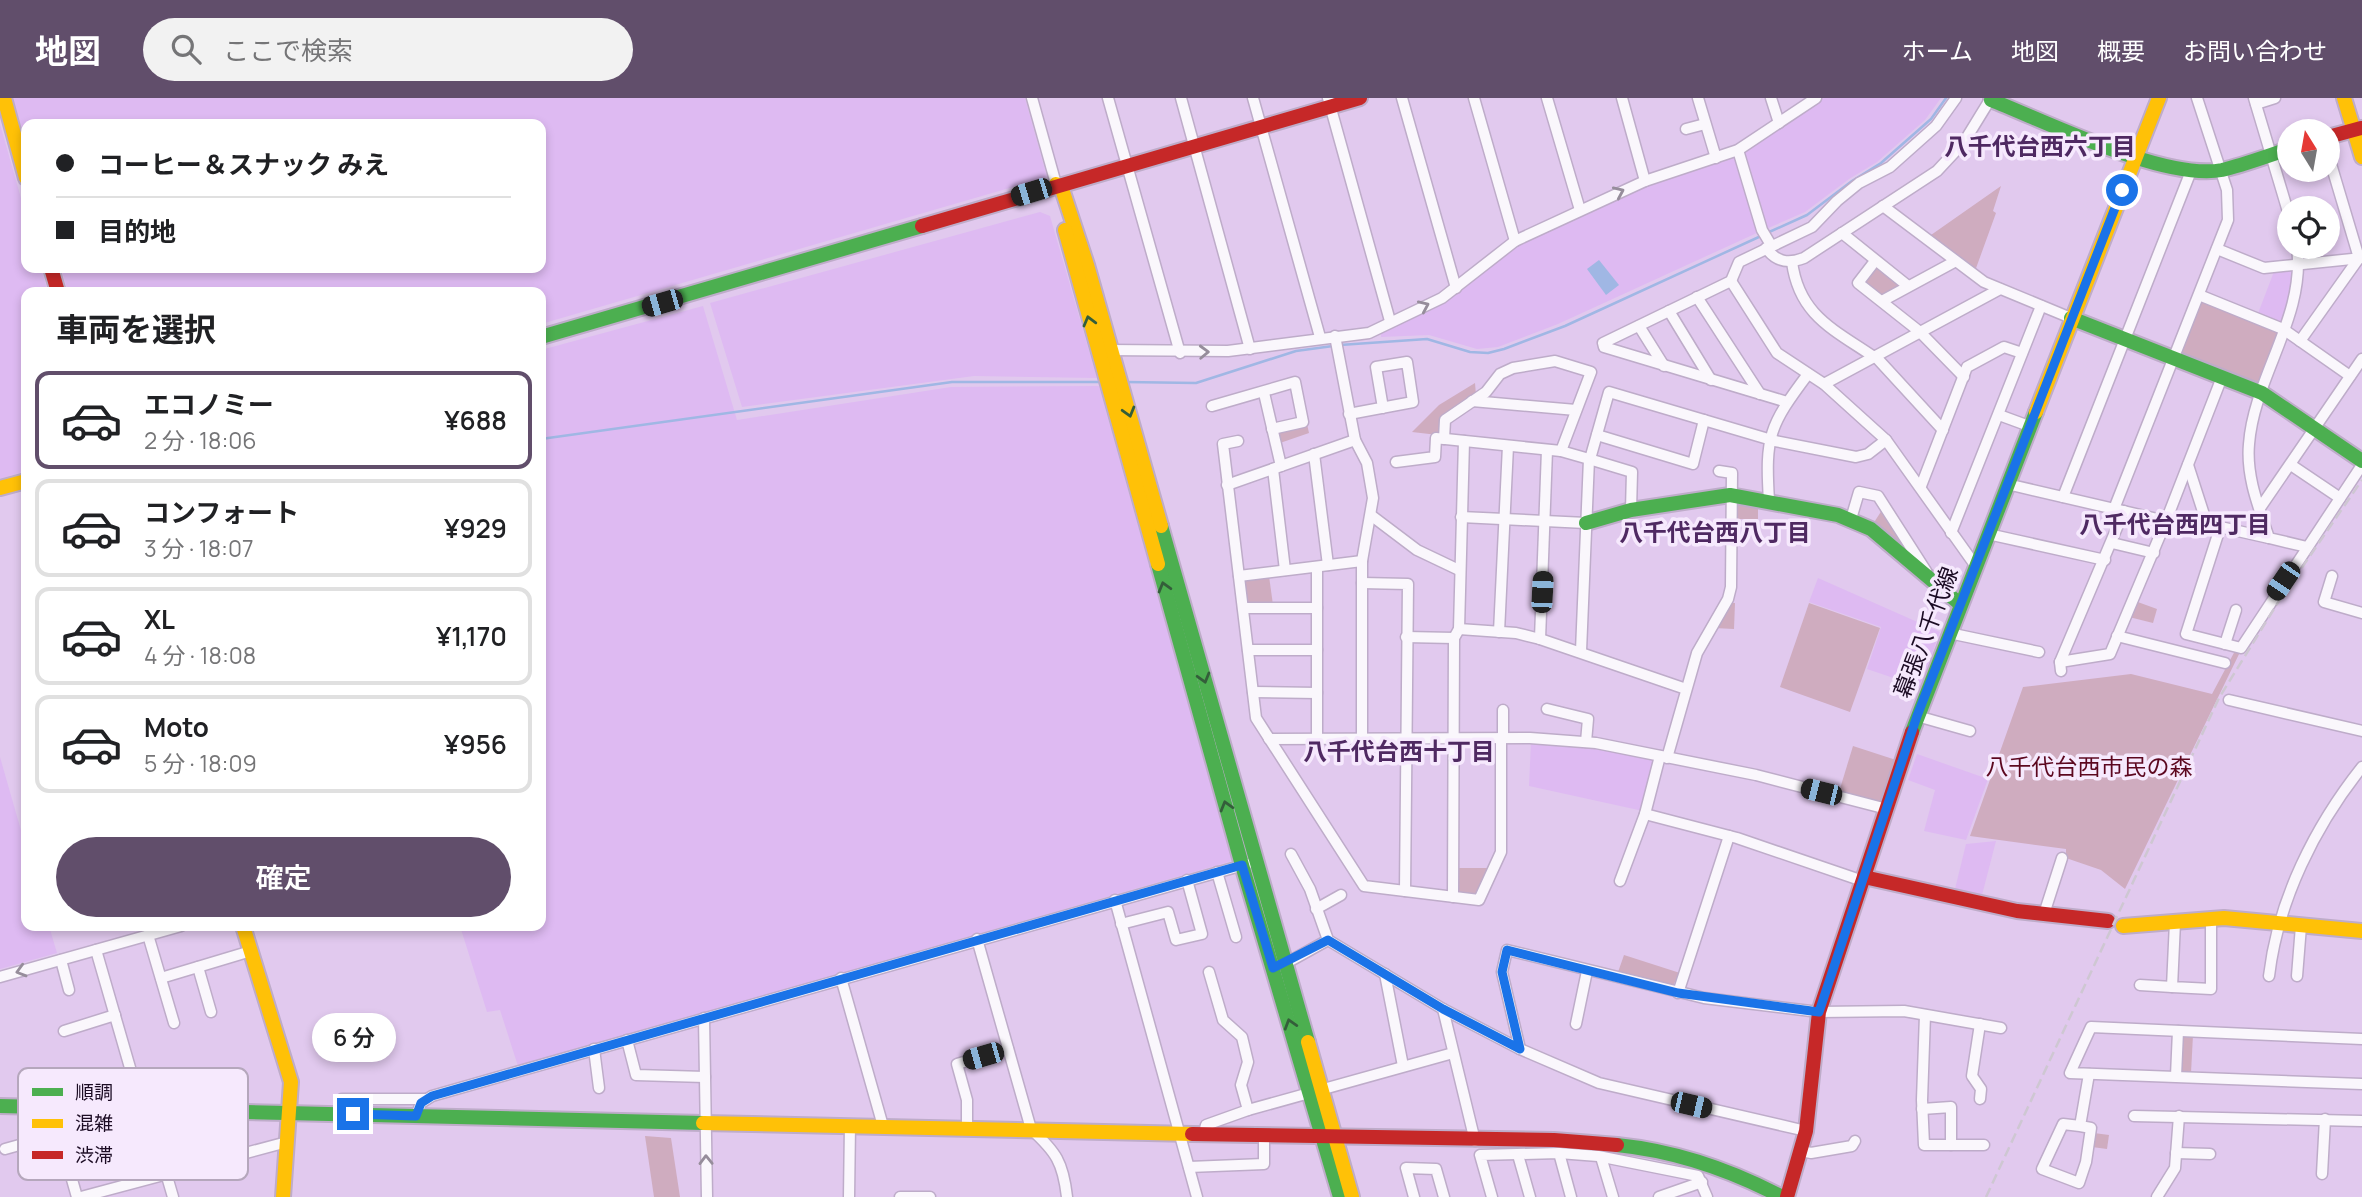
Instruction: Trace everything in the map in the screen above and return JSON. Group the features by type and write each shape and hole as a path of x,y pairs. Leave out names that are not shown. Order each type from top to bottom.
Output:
{"street":[{"path":"4,98 21,160"},
{"path":"1032,98 1056,184 1062,189 1104,351 1249,863 1329,1137 1352,1197"},
{"path":"1108,98 1180,353"},
{"path":"1181,98 1250,349"},
{"path":"1253,98 1320,337"},
{"path":"546,336 1261,126 1329,102 1360,98"},
{"path":"1402,98 1456,288"},
{"path":"1475,98 1515,241"},
{"path":"1547,98 1580,210"},
{"path":"1622,98 1645,181"},
{"path":"1698,98 1716,158"},
{"path":"1771,98 1779,123"},
{"path":"1104,351 1180,353 1250,349 1320,337 1336,342 1369,333 1442,298 1515,241 1645,181 1738,150 1816,98"},
{"path":"1787,402 1604,347 1603,343 1731,281 1739,262 1766,240 1812,227 1859,183 1890,167 1936,126 1956,98"},
{"name":"幕張八千代線","path":"1784,1197 1806,1131 1819,1012 1917,716 2159,98"},
{"path":"2197,98 2221,170 2229,207 2217,249 2119,510 2112,543 2105,560 2092,578 2060,666 2110,654 2154,553 2222,377"},
{"path":"2275,98 2255,101 2283,196"},
{"path":"2344,98 2358,129 2362,156"},
{"path":"1738,150 1772,256 1792,262 1804,258 1950,160 1991,99 2135,156 2191,171 2221,170 2277,153"},
{"path":"1329,102 1390,321"},
{"path":"1686,129 1705,124"},
{"path":"2340,134 2358,129"},
{"path":"2063,497 2191,171"},
{"path":"2337,182 2360,258"},
{"path":"1883,206 1954,262 2000,289 2262,393 2316,428 2362,463 2241,648 2186,634 2220,527"},
{"path":"1842,233 1908,286"},
{"path":"2217,249 2264,268 2360,258"},
{"path":"2300,341 2360,258"},
{"path":"2269,538 2249,470 2249,443 2262,393 2295,293 2298,259"},
{"path":"1875,261 1858,283 1920,332 1964,377"},
{"path":"1792,262 1795,286 1813,315 1874,356 1943,430"},
{"path":"1882,301 1954,262"},
{"path":"1731,281 1777,353 1824,384 1886,440 1975,565"},
{"path":"1824,384 2000,289"},
{"path":"2199,295 2283,329 2350,376"},
{"path":"1697,297 1760,394"},
{"path":"1951,533 2041,306"},
{"path":"1669,311 1712,380"},
{"path":"1639,326 1664,366"},
{"path":"1336,342 1355,440 1371,479 1372,516 1363,561 1362,583 1362,737"},
{"path":"1921,486 1967,367 2004,347 2022,354"},
{"path":"2260,508 2362,359"},
{"path":"1349,414 1383,408 1413,402 1407,362 1376,367 1383,408"},
{"path":"1444,439 1446,420 1486,392 1500,374 1528,363 1565,362 1591,372 1561,451"},
{"path":"1769,501 1766,453 1776,418 1808,373"},
{"path":"1212,406 1295,382 1303,422 1272,429"},
{"path":"1581,651 1589,459 1609,392 1770,439 1856,457 1868,454 1886,440"},
{"path":"1264,393 1277,467 1285,570"},
{"path":"1471,401 1576,410"},
{"path":"1998,415 2029,426"},
{"path":"1597,435 1693,464 1704,420"},
{"path":"1396,462 1435,457 1436,438 1561,451 1632,472 1631,510"},
{"path":"1227,485 1355,440"},
{"path":"1238,441 1223,444 1256,718 1364,886 1479,900 1501,852 1503,710"},
{"path":"1453,897 1456,634 1464,441"},
{"path":"1499,632 1508,446"},
{"path":"1540,639 1547,450"},
{"path":"1314,454 1323,566 1317,608 1317,738"},
{"path":"2188,465 2207,524 2307,547"},
{"path":"2291,465 2340,498"},
{"path":"1620,881 1645,814 1697,653 1728,599 1733,561 1730,495 1732,473 1719,471"},
{"path":"0,488 21,482"},
{"path":"2007,484 2166,521"},
{"path":"1852,519 1859,492 1878,496 1929,575"},
{"path":"1461,517 1586,523 1631,510 1708,496 1730,495 1769,501 1852,519 1871,529 1929,575 1960,604"},
{"path":"1372,516 1417,550 1459,570"},
{"path":"1988,534 2105,560"},
{"path":"2112,543 2154,553"},
{"path":"1239,576 1363,561"},
{"path":"2332,576 2323,602 2361,611"},
{"path":"1362,583 1408,584 1405,891"},
{"path":"1243,608 1317,608"},
{"path":"2225,644 2236,610"},
{"path":"1406,637 1499,632 1540,639 1686,689"},
{"path":"1949,633 2039,652"},
{"path":"2117,636 2225,663"},
{"path":"1248,650 1317,650"},
{"path":"1253,692 1317,693"},
{"path":"2228,700 2362,731"},
{"path":"1547,709 1588,719 1586,742"},
{"path":"1917,716 1970,731"},
{"path":"1269,738 1502,737 1586,742 1756,775 1887,808"},
{"path":"2269,975 2278,923 2304,862 2332,810 2362,767"},
{"path":"1645,814 1729,836 1863,879 2017,911 2108,922"},
{"path":"1678,993 1729,836"},
{"path":"1291,854 1310,889 1328,940 1443,1009 1520,1049 1599,1083 1806,1131"},
{"path":"2044,914 2062,859"},
{"path":"353,1114 340,1106 342,1099 425,1100 594,1049 1249,863"},
{"path":"1217,872 1236,937"},
{"path":"1121,924 1168,912 1176,940 1202,934 1187,880"},
{"path":"1316,909 1341,895"},
{"path":"1115,901 1197,1197"},
{"path":"2140,985 2211,989 2211,919"},
{"path":"2123,926 2211,919 2362,931"},
{"path":"2172,987 2175,922"},
{"path":"2297,976 2301,926"},
{"path":"0,977 163,931"},
{"path":"245,931 289,1072 290,1113 283,1197"},
{"path":"148,935 174,1023"},
{"path":"977,939 1031,1129 1052,1149 1064,1170 1067,1197"},
{"path":"1280,966 1328,940"},
{"path":"96,950 130,1068"},
{"path":"1520,1049 1502,972 1507,950 1678,993 1819,1012 1904,1011 2001,1028"},
{"path":"161,978 251,951"},
{"path":"61,960 69,990"},
{"path":"198,967 211,1012"},
{"path":"1576,1024 1587,971"},
{"path":"1209,972 1223,1020 1242,1037 1248,1062 1241,1085 1248,1110"},
{"path":"1385,974 1403,1066"},
{"path":"841,978 883,1126"},
{"path":"1443,1009 1475,1141"},
{"path":"64,1031 115,1015"},
{"path":"1925,1015 1922,1109 1924,1145 1984,1145"},
{"path":"704,1018 707,1197"},
{"path":"1980,1024 1972,1076 1981,1089 1980,1099"},
{"path":"2362,1039 2091,1027 2070,1073 2362,1084"},
{"path":"2176,1076 2178,1031"},
{"path":"626,1040 636,1075 705,1077"},
{"path":"594,1049 599,1088"},
{"path":"967,1128 967,1100 957,1064 1008,1049"},
{"path":"1204,1133 1206,1125 1248,1110 1453,1053"},
{"path":"2080,1126 2089,1074"},
{"path":"416,1116 425,1100"},
{"path":"0,1106 18,1107"},
{"path":"1922,1109 1951,1107 1951,1145"},
{"path":"248,1112 1475,1141 1578,1140 1685,1156 1720,1166 1784,1197"},
{"path":"2134,1116 2362,1121"},
{"path":"2157,1197 2175,1168 2179,1116"},
{"path":"2322,1174 2325,1119"},
{"path":"2063,1124 2080,1126 2091,1128 2086,1162 2079,1183 2042,1169 2063,1124"},
{"path":"849,1197 850,1125"},
{"path":"1189,1167 1264,1164 1264,1135"},
{"path":"1329,1137 1340,1197"},
{"path":"1801,1151 1811,1153 1852,1146 1855,1140"},
{"path":"248,1152 287,1142"},
{"path":"5,1149 18,1146"},
{"path":"1559,1153 1571,1197"},
{"path":"1492,1197 1480,1155 1559,1153 1601,1157 1698,1176 1707,1197"},
{"path":"2176,1153 2210,1154"},
{"path":"1518,1155 1530,1197"},
{"path":"1601,1157 1613,1197"},
{"path":"1414,1197 1406,1168 1409,1167 1436,1169 1444,1197"},
{"path":"74,1180 79,1197 95,1195 144,1180"},
{"path":"166,1180 173,1197"},
{"path":"1659,1197 1702,1182"},
{"path":"900,1197 930,1197"}],"shaded area":[{"path":"13,98 1025,98 1047,177 546,323 546,287 67,287 62,273 546,273 546,119 21,119 21,126"},
{"path":"1824,98 1941,98 1925,120 1877,162 1805,212 1766,229 1744,150"},
{"path":"0,124 21,198 21,273 42,273 47,287 21,287 21,473 0,479"},
{"path":"1736,155 1759,232 1558,324 1498,347 1477,349 1429,335 1381,337 1381,329 1445,300 1520,242 1646,184"},
{"path":"1040,212 1050,216 1097,378 974,376 742,407 710,303"},
{"path":"2293,267 2295,270 2289,300 2281,323 2257,316 2275,269"},
{"path":"703,306 737,420 951,387 1099,386 1232,861 518,1066 500,1010 487,1012 462,931 546,931 546,349"},
{"path":"1818,578 1940,632 1920,687 1867,669 1881,627 1809,602"},
{"path":"1531,742 1595,747 1656,760 1643,811 1529,786"},
{"path":"1917,754 1988,779 1966,840 1924,831 1935,790 1908,780"},
{"path":"0,757 21,830 21,931 50,931 57,953 0,969"},
{"path":"1996,841 1981,899 1954,893 1966,844"}],"green space":[{"path":"2001,186 1993,211 1996,213 1975,271 1931,239 1931,235"},
{"path":"1879,266 1903,286 1883,297 1864,284 1863,280 1873,267"},
{"path":"2204,300 2279,332 2262,384 2256,386 2183,357 2181,349 2199,301"},
{"path":"1475,383 1476,395 1438,435 1412,432 1439,405"},
{"path":"1307,424 1309,433 1280,443 1279,431"},
{"path":"1738,504 1758,506 1758,519 1737,519"},
{"path":"1882,510 1910,552 1873,524"},
{"path":"1269,576 1273,605 1246,603 1245,579"},
{"path":"2135,601 2157,609 2153,623 2129,617"},
{"path":"1730,603 1735,603 1734,629 1714,628"},
{"path":"1809,603 1880,628 1850,712 1780,687"},
{"name":"八千代台西市民の森","path":"2236,649 2241,650 2125,889 2101,870 2066,858 2066,849 1970,836 2023,687 2131,674 2212,694"},
{"path":"1853,746 1896,760 1882,802 1839,792"},
{"path":"1457,868 1489,868 1478,894 1458,894"},
{"path":"1624,955 1680,973 1671,989 1617,975"},
{"path":"2183,1035 2193,1035 2191,1073 2180,1072"},
{"path":"2094,1133 2109,1135 2107,1149 2092,1147"},
{"path":"645,1136 671,1138 680,1197 654,1197"}],"water":[{"path":"1599,260 1619,285 1606,295 1587,269"}],"waterway":[{"path":"1767,233 1807,215 1881,163 1931,119 1946,98"},
{"path":"1340,345 1427,339 1470,352 1488,353 1504,349 1565,326 1761,236"},
{"path":"1125,382 1196,383 1296,351 1333,346"},
{"path":"546,438 952,382 1100,382"}],"railway":[{"path":"1986,1197 2219,698 2277,604 2362,480"}],"traffic: fast":[{"path":"1991,100 2106,147 2170,167 2198,171 2222,170 2277,153"},
{"path":"546,336 922,226"},
{"path":"2071,318 2262,393 2362,461"},
{"path":"1912,732 2036,412"},
{"path":"1586,523 1631,510 1730,495 1838,515 1871,529 1960,604"},
{"path":"1161,526 1308,1042"},
{"path":"1158,564 1242,865 1340,1197"},
{"path":"0,1106 18,1106"},
{"path":"248,1112 703,1123"},
{"path":"1617,1145 1702,1163 1782,1197"}],"traffic: slow":[{"path":"4,98 21,160"},
{"path":"2036,412 2159,98"},
{"path":"2344,98 2362,157"},
{"path":"1056,184 1062,189 1087,265 1161,526"},
{"path":"1065,230 1158,564"},
{"path":"0,488 21,482"},
{"path":"2123,926 2224,918 2362,931"},
{"path":"245,931 291,1082 283,1197"},
{"path":"1308,1042 1352,1197"},
{"path":"703,1123 1192,1134"}],"traffic: jam":[{"path":"922,226 1360,98"},
{"path":"2340,134 2361,128"},
{"path":"52,273 57,287"},
{"path":"1787,1197 1806,1131 1819,1012 1912,732"},
{"path":"1864,877 2017,911 2108,921"},
{"path":"1192,1134 1554,1140 1617,1145"}],"district":[{"name":"八千代台西六丁目","path":"2040,145"},
{"name":"八千代台西四丁目","path":"2175,523"},
{"name":"八千代台西八丁目","path":"1715,531"},
{"name":"八千代台西十丁目","path":"1399,750"}],"route":[{"path":"353,1114 416,1116 421,1103 432,1096 1242,865 1273,968 1286,965 1328,940 1443,1009 1520,1049 1502,972 1507,950 1678,993 1819,1012 1917,716 2122,190"}]}
